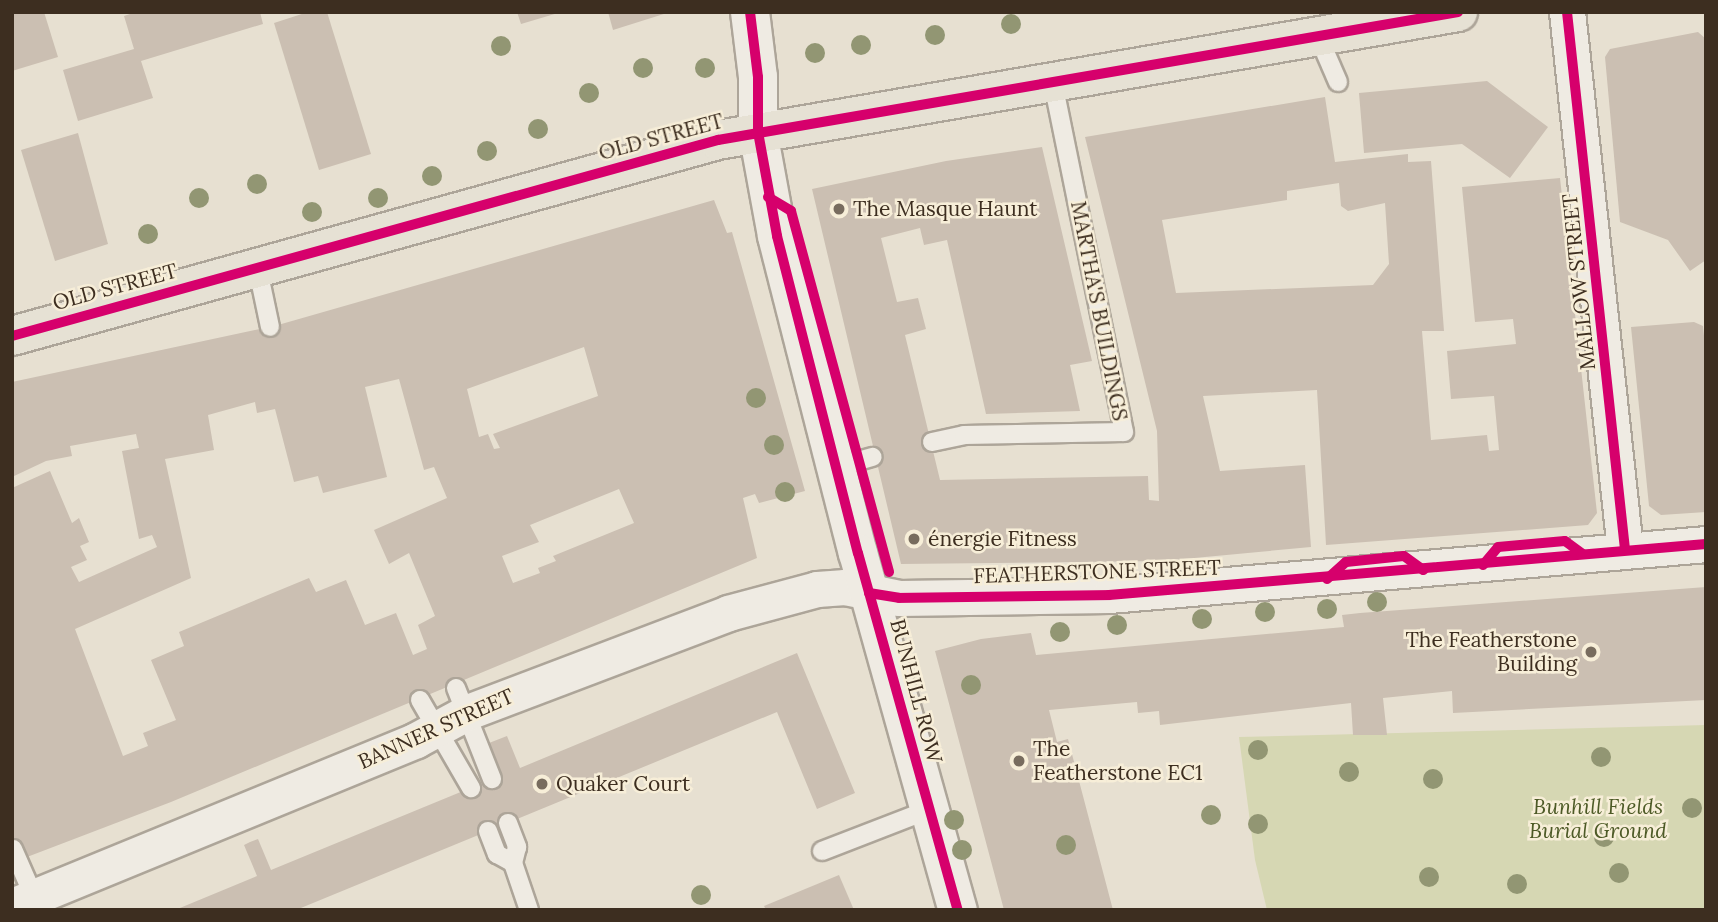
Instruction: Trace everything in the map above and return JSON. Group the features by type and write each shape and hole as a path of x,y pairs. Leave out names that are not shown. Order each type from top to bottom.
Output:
{"main road":[{"name":"BUNHILL ROW","path":"750,12 757,63 758,132 777,236 869,593 958,910"},
{"name":"OLD STREET","path":"12,336 758,132 1319,38 1375,20 1458,12"}],"street":[{"name":"MALLOW STREET","path":"1567,12 1625,549"},
{"name":"FEATHERSTONE STREET","path":"869,593 899,598 1109,595 1378,575 1625,549 1706,544"},
{"name":"BANNER STREET","path":"23,902 416,740 428,713 462,700 728,613 831,586 869,593"}],"lane":[{"path":"1319,38 1338,82"},
{"name":"MARTHA'S BUILDINGS","path":"932,442 964,435 1124,432 1054,83"},
{"path":"258,270 270,327"},
{"path":"837,467 873,457"},
{"path":"462,700 492,779"},
{"path":"428,713 471,788"},
{"path":"822,851 928,810"},
{"path":"508,823 517,847 513,863 530,910"},
{"path":"488,831 497,854 513,863"},
{"path":"13,849 23,902"}],"green space":[{"name":"Bunhill Fields Burial Ground","path":"1706,725 1706,910 1267,910 1255,860 1239,737"}],"building":[{"path":"12,12 44,12 58,57 12,71"},
{"path":"136,12 260,12 263,24 141,61 153,98 78,121 63,70 134,49 124,16"},
{"path":"308,12 327,12 371,154 319,170 274,23"},
{"path":"517,12 557,12 558,13 521,24"},
{"path":"608,12 667,12 667,13 613,30"},
{"path":"1698,32 1706,39 1706,260 1690,271 1668,240 1620,222 1605,57 1610,49"},
{"path":"1487,81 1548,127 1510,178 1462,144 1364,153 1359,93"},
{"path":"1325,97 1335,162 1408,154 1408,162 1431,161 1444,331 1422,331 1431,440 1487,435 1489,451 1499,450 1494,396 1451,399 1447,351 1516,344 1513,319 1475,322 1462,187 1560,178 1597,513 1588,525 1326,545 1317,390 1203,396 1220,471 1305,465 1311,547 1162,561 901,564 812,189 946,161 1042,147 1092,361 1070,365 1080,411 986,414 947,240 924,245 920,228 881,238 897,302 918,298 926,329 905,335 940,480 1148,476 1149,500 1159,501 1157,431 1085,137","holes":["1339,183 1341,206 1348,211 1385,203 1389,264 1373,285 1176,293 1162,220 1287,200 1287,191"]},
{"path":"78,133 108,244 55,261 21,150"},
{"path":"714,200 727,233 732,232 805,491 759,503 755,494 743,498 757,558 171,802 27,857 21,846 12,850 12,488 50,471 72,523 79,518 89,542 80,546 87,560 71,567 79,582 157,547 152,535 139,539 122,451 139,448 136,434 70,446 72,456 46,461 12,477 12,382 278,325","holes":["584,347 598,396 493,434 500,448 494,449 488,434 479,437 467,389","399,379 424,470 434,467 447,498 374,530 389,564 409,553 435,616 418,625 427,649 413,655 396,613 365,625 346,580 316,592 309,578 179,632 184,646 151,660 176,720 143,733 148,746 123,756 75,629 191,578 165,459 214,450 208,415 255,402 257,413 275,409 294,482 318,476 323,493 387,477 365,387","619,489 634,523 553,556 556,561 538,568 540,573 513,583 502,556 539,542 530,525"]},
{"path":"1694,322 1703,326 1706,355 1706,512 1661,515 1649,506 1631,327"},
{"path":"1706,587 1706,700 1453,713 1452,691 1383,698 1387,735 1353,735 1351,703 1160,725 1159,711 1138,713 1137,702 1049,710 1057,742 1068,739 1113,910 1004,910 935,651 981,639 1031,633 1036,655 1344,627 1342,615 1360,613"},
{"name":"Quaker Court","path":"797,653 855,793 817,809 777,712 296,910 175,910 257,876 244,845 250,842 258,839 271,870 502,775 489,743 507,736 520,768"},
{"path":"839,875 854,910 766,910 764,906"}],"cycle path":[{"path":"750,12 758,77 758,132 777,236 858,553 958,910"},
{"path":"12,336 718,140 1458,12"},
{"path":"1567,12 1625,549"},
{"path":"768,197 791,211 889,572"},
{"path":"1483,565 1498,547 1565,541 1583,554"},
{"path":"869,593 899,598 1109,595 1706,544"},
{"path":"1327,579 1346,562 1404,556 1423,570"}],"place":[{"name":"The Masque Haunt","path":"839,209"},
{"name":"énergie Fitness","path":"914,539"},
{"name":"The Featherstone Building","path":"1591,652"},
{"name":"The Featherstone EC1","path":"1019,761"},
{"name":"Quaker Court","path":"542,784"}]}
